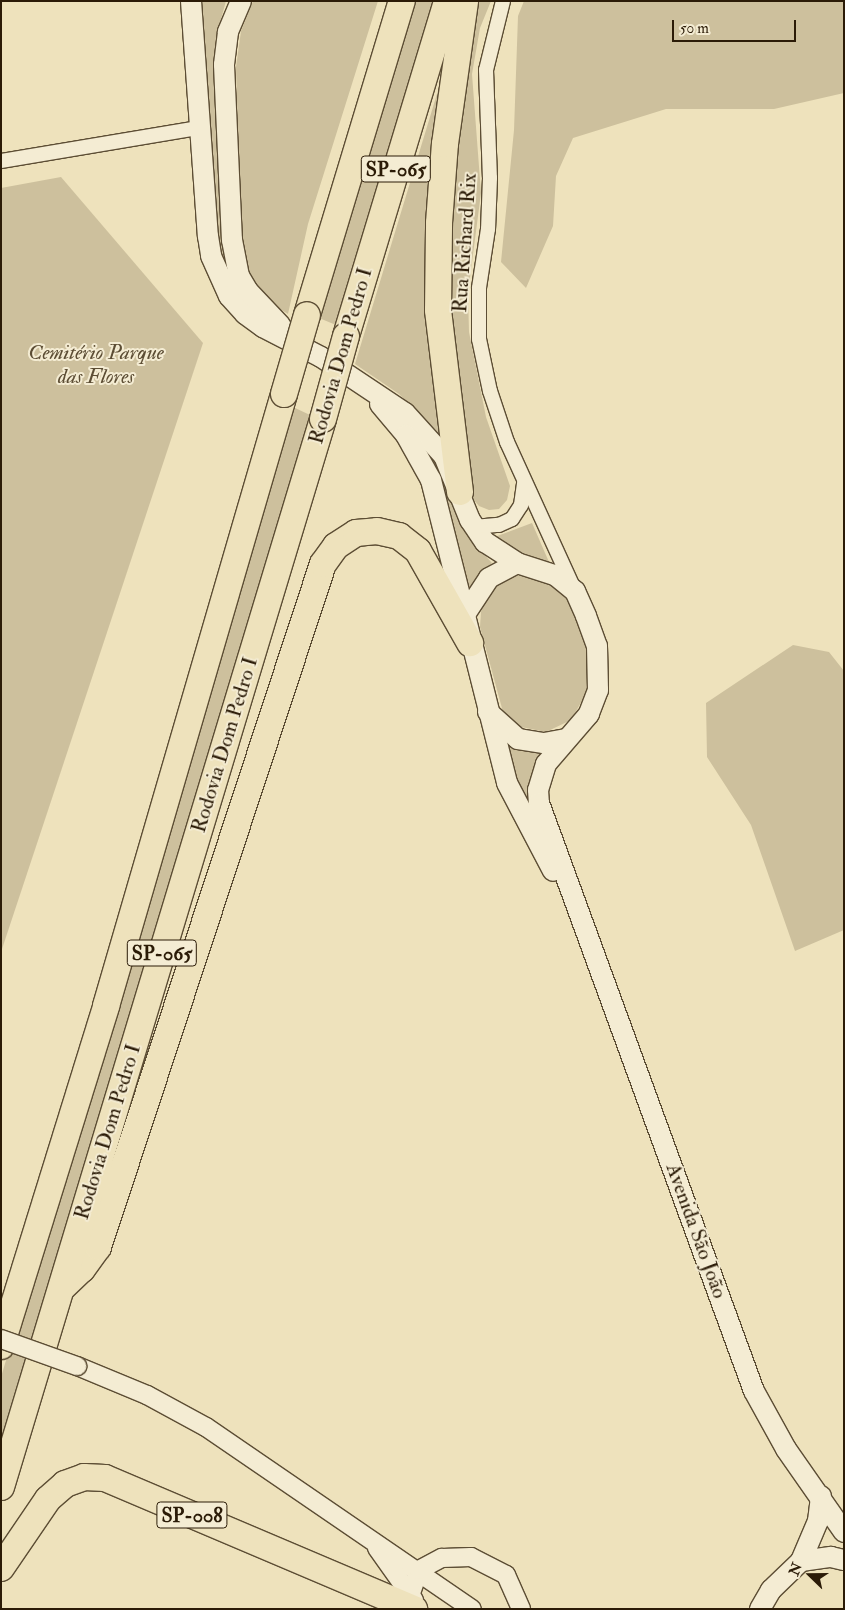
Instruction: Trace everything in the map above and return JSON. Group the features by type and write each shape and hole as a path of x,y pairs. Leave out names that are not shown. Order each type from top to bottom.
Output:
{"highway":[{"path":"332,233 390,1"},
{"name":"Rodovia Dom Pedro I","path":"1,1346 106,1006 284,394 402,1"},
{"name":"Rodovia Dom Pedro I","path":"1,1487 447,1"},
{"path":"460,492 438,310 439,223 445,144 465,1"},
{"path":"60,1291 82,1269 98,1247 323,564 336,546 356,533 377,531 398,536 418,551 470,643"},
{"name":"SP-008","path":"1,1568 48,1499 65,1484 84,1477 105,1478 414,1604"}],"main road":[{"path":"191,1 199,128 211,256 229,296 245,314 263,327 321,357 400,408 427,434 444,456 474,527 493,550 517,563 555,575 575,591 597,646 600,674 589,714 546,764 538,790 539,802 578,915"},
{"path":"241,1 228,32 224,65 232,240 235,259 239,276 259,307 321,357"},
{"path":"357,379 406,435 431,480 486,711 518,808 578,915"},
{"path":"464,616 489,578 517,563"},
{"path":"486,711 518,739 544,743 566,739"},
{"name":"Avenida São João","path":"578,915 754,1391 786,1449 821,1496 844,1532"},
{"path":"760,1609 771,1590 802,1561 818,1521 821,1496"},
{"path":"802,1561 830,1557 844,1560"}],"street":[{"name":"Rua Richard Rix","path":"503,1 486,70 490,178 488,229 479,288 479,339 490,390 524,482 575,591"},
{"path":"1,161 199,128"},
{"path":"474,527 499,525 512,519 521,505 524,482"},
{"path":"1,1339 77,1366 147,1394 206,1427 364,1532 472,1609"},
{"path":"364,1532 414,1604"},
{"path":"419,1570 442,1558 455,1556 471,1557 489,1564 506,1575 521,1609"},
{"path":"414,1604 419,1570"}],"green space":[{"path":"200,1 226,1 216,37 213,75 221,125 230,272 219,255"},
{"path":"253,1 378,1 308,224 288,314 269,302 249,277 241,241 236,67 241,31"},
{"path":"412,1 437,1 336,325 319,318"},
{"path":"470,1 491,1 480,28 472,74 481,193 468,293 469,332 486,417 510,486 507,500 499,509 489,510 479,506 473,499 447,316 455,81"},
{"path":"524,1 844,1 844,93 774,109 666,109 573,138 556,176 553,226 526,288 501,262 514,130 518,16"},
{"path":"443,74 441,435 399,394 355,364"},
{"name":"Cemitério Parque das Flores","path":"61,177 203,343 1,952 1,188"},
{"path":"293,407 310,415 130,1032 1,1452 1,1377"},
{"path":"420,443 431,450 469,538 492,563 473,582 467,596"},
{"path":"532,523 549,562 511,549 492,538"},
{"path":"514,576 527,576 553,585 564,594 587,640 592,669 588,690 571,720 546,732 521,727 503,712 480,627 481,612 486,598 495,587"},
{"path":"793,645 829,652 844,671 844,930 795,951 751,825 707,757 706,703"},
{"path":"505,746 518,751 543,752 527,813"}]}
